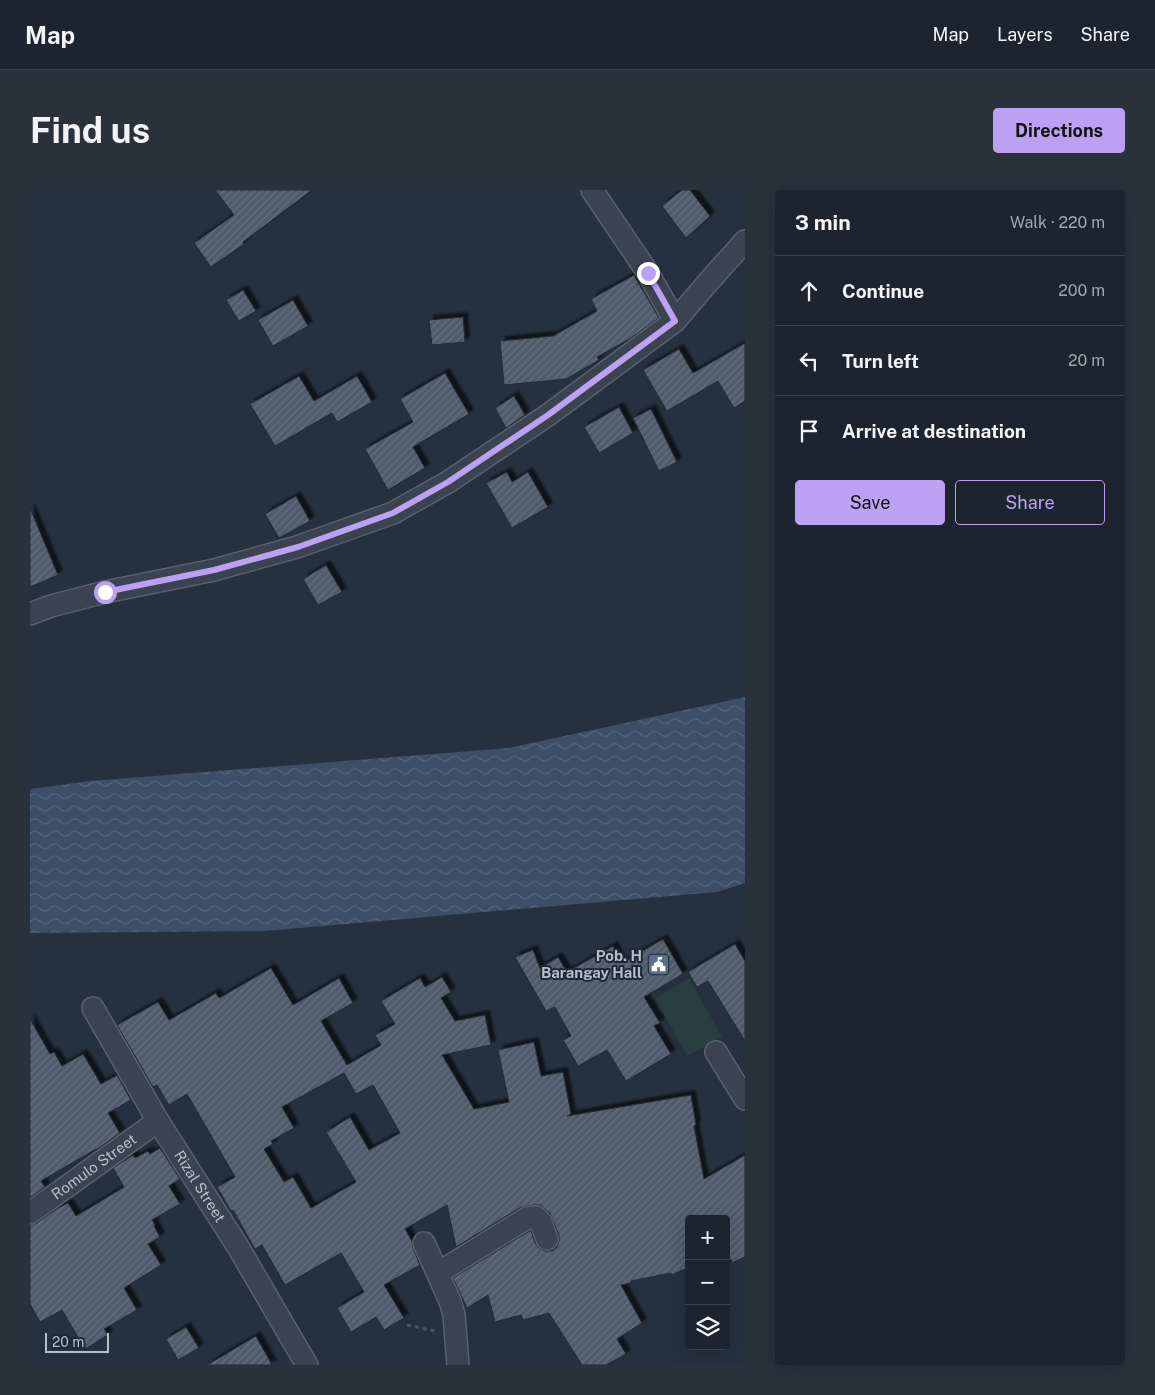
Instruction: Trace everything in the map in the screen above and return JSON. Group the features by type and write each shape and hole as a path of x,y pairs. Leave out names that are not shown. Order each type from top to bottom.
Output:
{"street":[{"path":"592,190 648,273 675,321"},
{"path":"30,614 51,606 105,592 214,570 298,547 393,513 448,482 548,415 675,321 745,241"},
{"name":"Rizal Street","path":"93,1008 158,1121 238,1247 307,1365"},
{"path":"716,1052 745,1099"},
{"name":"Romulo Street","path":"30,1213 158,1121"},
{"path":"438,1273 527,1218 536,1218 541,1222 547,1239"},
{"path":"424,1243 450,1300 454,1316 458,1365"}],"path":[{"path":"407,1325 455,1335"}],"green space":[{"path":"689,978 722,1037 687,1056 655,998"}],"water":[{"path":"745,697 745,883 717,892 265,931 30,933 30,789 91,781 509,748"}],"building":[{"path":"215,190 312,190 243,242 244,244 211,267 194,243 234,215"},
{"path":"682,190 690,190 710,216 686,238 662,206"},
{"path":"634,275 659,318 631,338 597,357 599,360 566,379 504,385 500,341 553,336 597,311 591,299"},
{"path":"243,290 256,311 239,321 226,300"},
{"path":"293,300 308,326 273,346 258,320"},
{"path":"463,317 465,342 432,345 429,320"},
{"path":"745,343 745,401 734,408 718,381 667,411 643,370 679,349 693,373"},
{"path":"445,373 469,414 413,447 425,468 388,490 365,449 413,422 400,399"},
{"path":"299,376 314,401 357,376 372,402 337,422 332,413 275,446 250,404"},
{"path":"514,396 525,415 506,428 495,408"},
{"path":"619,407 633,433 599,453 584,427"},
{"path":"651,409 677,462 659,471 633,418"},
{"path":"507,472 512,482 528,472 548,507 512,528 486,483"},
{"path":"296,496 310,521 279,538 265,514"},
{"path":"30,508 58,575 30,587"},
{"path":"326,565 342,592 318,605 303,579"},
{"path":"663,939 683,974 644,997 660,1023 654,1026 671,1054 626,1081 607,1050 578,1066 563,1040 571,1036 555,1007 546,1011 515,957 533,950 540,968 558,957 567,972 613,946 622,963"},
{"path":"735,944 745,961 745,1041 708,981 697,987 688,972"},
{"path":"271,968 293,1005 339,978 353,1003 321,1021 347,1065 381,1045 375,1035 395,1024 381,1001 420,978 425,987 442,977 451,992 441,998 455,1021 485,1015 491,1045 442,1055 474,1109 509,1102 498,1050 534,1042 541,1076 563,1072 571,1114 567,1116 691,1095 696,1125 694,1126 704,1179 745,1155 745,1257 732,1263 730,1260 730,1215 685,1215 685,1269 672,1275 671,1273 631,1281 631,1283 621,1285 642,1323 617,1339 626,1354 606,1365 582,1365 549,1313 523,1320 521,1315 495,1322 488,1295 467,1308 453,1278 531,1230 535,1243 539,1248 544,1251 552,1251 557,1247 559,1235 550,1213 540,1205 521,1207 456,1247 447,1205 405,1229 412,1241 420,1265 384,1285 404,1318 384,1330 376,1317 351,1332 337,1308 364,1292 341,1253 285,1285 262,1245 255,1249 233,1210 231,1211 217,1187 235,1177 187,1094 169,1105 157,1085 153,1087 117,1025 158,1002 169,1020 216,993 219,998","holes":["344,1073 356,1094 373,1085 400,1133 369,1150 350,1117 326,1132 356,1182 311,1208 293,1177 284,1182 264,1149 273,1144 271,1141 294,1128 282,1107"]},
{"path":"30,1019 50,1054 54,1052 62,1066 83,1054 101,1084 117,1075 131,1100 108,1113 120,1133 96,1150 41,1181 45,1187 30,1198"},
{"path":"160,1148 180,1179 169,1186 180,1204 152,1220 160,1237 148,1244 161,1265 124,1288 137,1310 104,1329 108,1335 85,1349 62,1310 40,1322 30,1304 30,1225 37,1223 68,1203 76,1216 124,1187 113,1168 133,1155 135,1158 148,1151 150,1154"},
{"path":"186,1327 199,1348 178,1360 166,1339"},
{"path":"256,1336 272,1365 207,1365"}],"place":[{"name":"Pob. H Barangay Hall","path":"658,965"}],"route":[{"path":"105,592 214,570 298,547 393,513 448,482 548,415 675,321 648,273"}]}
